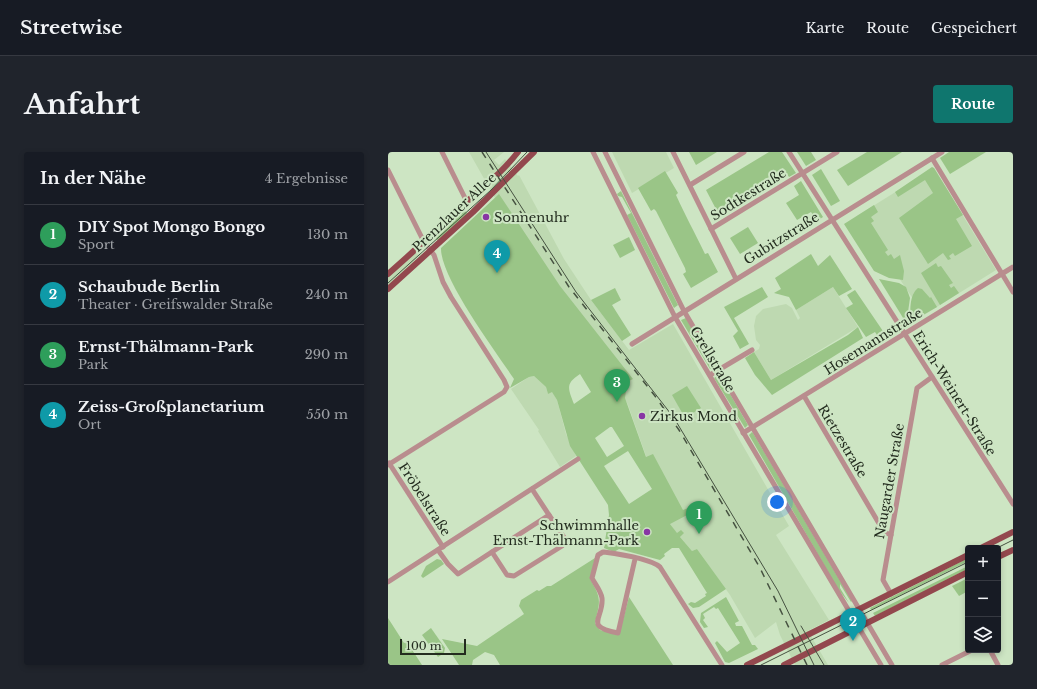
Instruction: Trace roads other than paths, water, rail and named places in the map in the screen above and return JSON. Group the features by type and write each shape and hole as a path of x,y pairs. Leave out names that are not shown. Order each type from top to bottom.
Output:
{"main road":[{"name":"Prenzlauer Allee","path":"388,274 467,202 488,185 509,165 518,152"},
{"name":"Prenzlauer Allee","path":"388,289 534,152"},
{"path":"987,545 1013,532"},
{"path":"1001,556 1013,550"},
{"path":"747,665 850,612 860,610 965,557"},
{"path":"784,665 965,574"}],"street":[{"path":"442,152 467,202"},
{"name":"Grellstraße","path":"593,152 675,317 881,665"},
{"name":"Grellstraße","path":"605,152 684,311 892,665"},
{"path":"673,152 736,279"},
{"path":"690,185 744,152"},
{"name":"Erich-Weinert-Straße","path":"789,152 1013,504"},
{"name":"Sodtkestraße","path":"711,229 837,152"},
{"name":"Gubitzstraße","path":"632,344 942,152"},
{"path":"932,158 1013,292"},
{"path":"388,170 424,242 431,249 443,282 451,297 507,387 504,392 389,464"},
{"name":"Hosemannstraße","path":"743,433 1013,267"},
{"path":"710,375 752,350"},
{"name":"Naugarder Straße","path":"891,594 883,580 917,388 932,378"},
{"name":"Rietzestraße","path":"804,396 884,532 890,535"},
{"path":"388,582 578,459"},
{"name":"Fröbelstraße","path":"389,464 440,548 448,564 458,574 492,552"},
{"path":"532,489 565,539 563,544 556,550 510,577 507,575 492,552 549,515"},
{"path":"635,559 618,633 605,630 597,622 602,599 592,578 598,555 603,552 652,562 660,567 722,665"},
{"path":"942,665 966,653"},
{"path":"992,653 998,665"}],"tram line":[{"path":"486,152 576,292 674,418 778,591 814,665"},
{"path":"388,283 491,190 527,152"},
{"path":"1001,546 1013,540"},
{"path":"761,665 965,563"},
{"path":"801,626 824,665"}],"railway":[{"path":"482,152 569,287 655,396 679,430 760,568 807,665"}],"place":[{"name":"Sonnenuhr","path":"486,217"},
{"name":"Zeiss-Großplanetarium","path":"497,273"},
{"name":"Ernst-Thälmann-Park","path":"617,402"},
{"name":"Zirkus Mond","path":"642,416"},
{"name":"Schwimmhalle Ernst-Thälmann-Park","path":"647,532"},
{"name":"DIY Spot Mongo Bongo","path":"699,534"},
{"name":"Schaubude Berlin","path":"853,641"}]}
